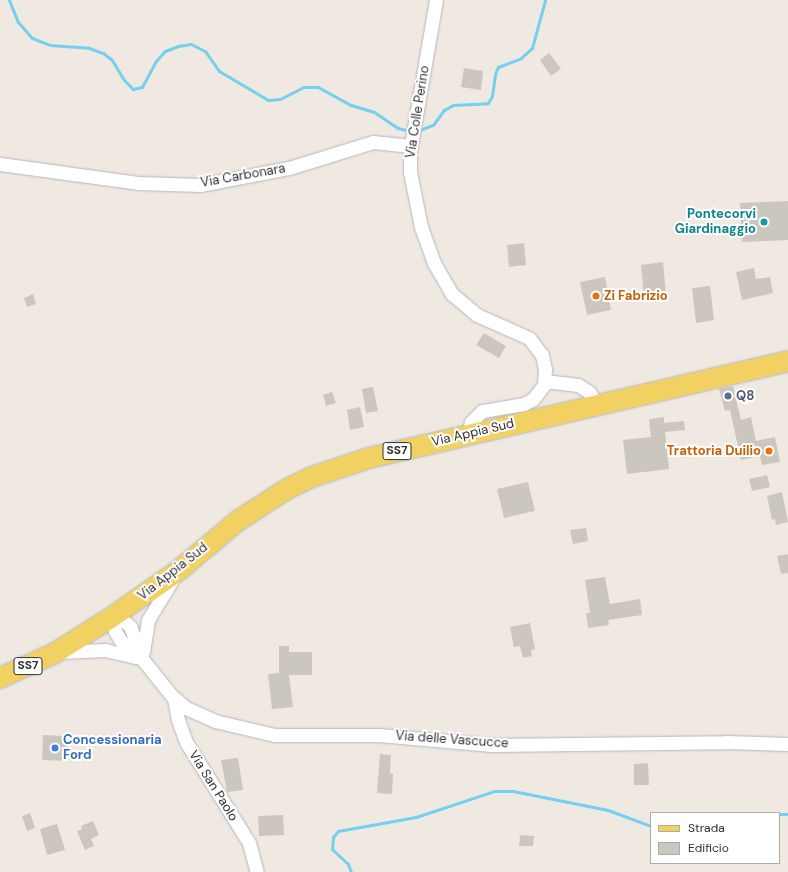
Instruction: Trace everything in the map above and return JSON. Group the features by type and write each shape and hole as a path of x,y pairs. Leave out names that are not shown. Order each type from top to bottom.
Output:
{"main road":[{"name":"Via Appia Sud","path":"0,678 54,653 112,617 178,571 239,520 303,481 359,460 788,361"}],"street":[{"name":"Via Colle Perino","path":"436,0 411,143 410,172 416,210 431,257 443,282 459,302 472,312 532,340 544,360 545,381"},
{"name":"Via Carbonara","path":"0,164 138,183 200,185 289,168 373,142 411,143"},
{"path":"468,434 472,422 478,413 490,408 527,403 536,397 545,381 578,386 589,392 596,405"},
{"path":"54,653 111,650 143,660 144,634 148,620 178,571"},
{"name":"Via delle Vascucce","path":"112,617 118,637 143,660 174,698 193,712 209,719 279,736 379,735 499,745 719,742 788,744"},
{"name":"Via San Paolo","path":"174,698 178,720 186,742 249,843 256,860 257,872"}],"building":[{"path":"549,53 561,69 551,76 540,60"},
{"path":"464,68 483,71 481,90 461,87"},
{"name":"Pontecorvi Giardinaggio","path":"788,201 788,240 742,242 740,203"},
{"path":"524,243 526,265 509,267 507,245"},
{"path":"663,262 666,294 644,297 641,265"},
{"path":"754,268 756,279 770,277 773,293 742,300 736,272"},
{"name":"Zi Fabrizio","path":"605,277 611,310 587,315 580,282"},
{"path":"710,286 714,320 696,323 692,288"},
{"path":"33,294 36,304 27,307 24,298"},
{"path":"484,333 506,346 499,358 476,345"},
{"path":"733,386 741,420 751,417 756,441 775,437 780,462 762,465 760,456 741,460 730,410 725,411 719,389"},
{"path":"373,387 378,411 366,413 362,389"},
{"path":"332,392 336,403 326,406 323,395"},
{"path":"360,407 364,427 350,430 347,410"},
{"path":"664,417 664,423 684,421 685,430 665,432 669,469 627,474 623,440 651,437 649,419"},
{"path":"767,475 770,487 752,491 749,479"},
{"path":"528,482 535,511 504,518 497,489"},
{"path":"782,492 788,522 776,525 775,519 772,520 767,496"},
{"path":"586,528 588,541 573,544 570,530"},
{"path":"788,554 788,573 781,574 777,556"},
{"path":"605,577 610,604 640,599 642,615 608,620 609,625 588,628 586,613 590,613 585,580"},
{"path":"530,623 535,649 531,650 532,656 523,658 520,646 514,647 510,627"},
{"path":"279,646 289,646 289,652 312,652 312,675 289,675 293,707 272,709 268,674 279,673"},
{"name":"Concessionaria Ford","path":"43,735 68,736 67,761 42,760"},
{"path":"380,754 391,755 390,773 393,774 392,794 377,793"},
{"path":"238,758 243,790 227,792 221,760"},
{"path":"648,763 649,785 634,785 634,764"},
{"path":"30,813 35,828 27,831 22,816"},
{"path":"283,815 284,835 259,836 258,816"},
{"path":"93,821 99,835 91,839 94,846 85,850 77,831 82,829 81,826"},
{"path":"57,824 65,850 47,855 40,829"},
{"path":"520,835 534,836 533,846 519,846"}],"waterway":[{"path":"9,0 18,22 32,38 50,45 89,48 103,53 112,60 124,80 133,89 142,87 156,61 165,51 178,46 191,44 205,51 219,71 268,100 280,99 304,87 318,87 351,105 374,112 398,128 410,131"},
{"path":"417,131 433,125 444,110 453,105 488,103 492,96 495,74 498,67 521,58 532,48 545,0"},
{"path":"351,872 348,864 332,849 333,837 338,831 416,817 494,791 513,791 608,810 650,826"},
{"path":"780,814 788,814"}],"place":[{"name":"Pontecorvi Giardinaggio","path":"764,222"},
{"name":"Zi Fabrizio","path":"596,296"},
{"name":"Q8","path":"728,396"},
{"name":"Trattoria Duilio","path":"769,451"},
{"name":"Concessionaria Ford","path":"55,748"}]}
